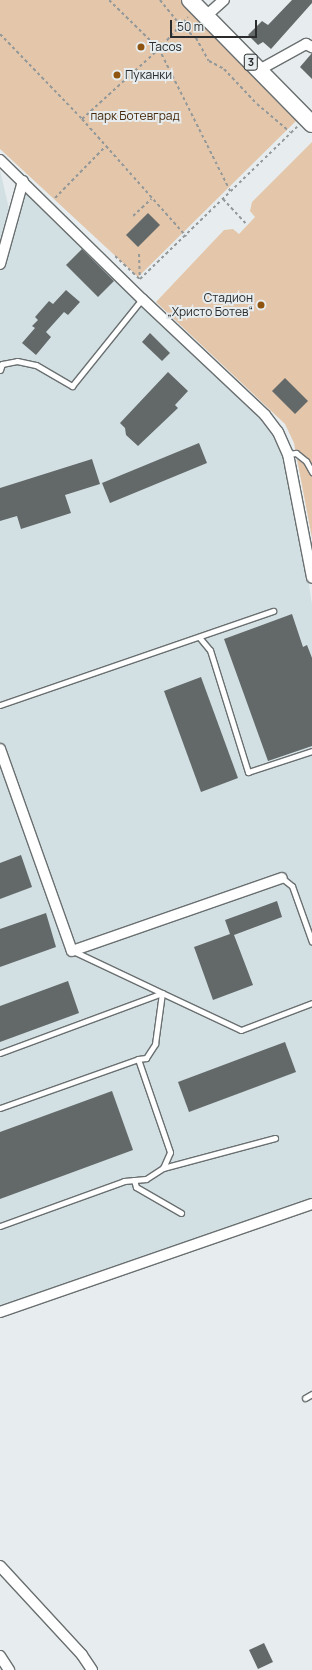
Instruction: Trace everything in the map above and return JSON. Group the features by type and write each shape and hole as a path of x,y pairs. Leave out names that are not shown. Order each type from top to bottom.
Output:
{"main road":[{"name":"3","path":"198,8 259,70 306,124"}],"street":[{"path":"198,8 224,0"},
{"path":"259,70 306,44 312,47"},
{"path":"0,160 49,205 142,299 265,415 278,432 288,454 311,565 312,578"},
{"path":"0,264 23,181"},
{"path":"0,749 72,951 282,878"},
{"path":"0,1312 312,1204"},
{"path":"0,1566 82,1655 92,1670"},
{"path":"0,1656 10,1670"}],"lane":[{"path":"0,370 2,364 17,361 36,365 72,386 142,299"},
{"path":"288,454 296,453 306,460 312,472"},
{"path":"0,705 273,611"},
{"path":"199,636 210,650 248,772 312,751"},
{"path":"282,878 292,886 312,942"},
{"path":"72,951 241,1030 312,1003"},
{"path":"0,1053 162,993"},
{"path":"0,1108 138,1059 146,1058 155,1044 162,993"},
{"path":"138,1059 170,1152 163,1168"},
{"path":"0,1226 134,1180 146,1179 163,1168 275,1138"},
{"path":"134,1180 136,1187 181,1213"},
{"path":"305,1398 312,1394"}],"path":[{"path":"109,0 158,49 230,191"},
{"path":"160,0 180,25 196,38 209,61 224,69 257,104 290,132"},
{"path":"82,119 158,49 198,8"},
{"path":"0,34 82,119 151,199 186,236"},
{"path":"140,278 186,236 290,132 306,124"},
{"path":"49,205 105,147"},
{"path":"133,216 151,199"},
{"path":"223,199 247,225"},
{"path":"111,252 140,278"},
{"path":"139,254 140,278"}],"shaded area":[{"path":"0,170 9,209 0,242"},
{"path":"23,181 265,415 288,454 312,604 312,1204 0,1311 0,266"}],"green space":[{"name":"парк Ботевград","path":"0,0 185,0 301,116 138,277 0,149"},
{"name":"Стадион „Христо Ботев“","path":"312,142 312,538 294,443 285,424 156,302 224,230 233,229 239,234 255,217 250,211 252,202"}],"building":[{"path":"292,0 312,0 312,3 271,49 263,42 258,45 248,35 262,21 268,25"},
{"path":"312,53 312,79 300,67"},
{"path":"148,213 160,225 138,247 126,235"},
{"path":"82,249 114,281 98,297 66,265"},
{"path":"66,290 80,302 68,315 64,312 46,332 51,337 36,355 22,343 35,328 32,326 38,320 35,317 49,301 53,304"},
{"path":"150,333 170,353 162,361 142,342"},
{"path":"168,372 188,391 175,405 178,408 138,446 126,435 125,428 120,423"},
{"path":"285,378 308,401 295,414 272,391"},
{"path":"199,443 207,463 110,503 102,483"},
{"path":"92,459 100,484 65,495 71,513 21,529 17,516 0,521 0,488"},
{"path":"292,614 303,647 307,645 312,658 312,746 268,761 224,639"},
{"path":"201,677 238,778 201,792 164,691"},
{"path":"21,855 32,887 0,899 0,863"},
{"path":"277,901 282,917 234,935 253,985 213,1000 194,947 230,934 225,920"},
{"path":"46,913 56,947 0,967 0,929"},
{"path":"68,981 79,1013 0,1042 0,1006"},
{"path":"285,1042 296,1072 189,1112 178,1082"},
{"path":"112,1091 133,1150 0,1199 0,1132"},
{"path":"264,1643 273,1662 258,1669 249,1650"}],"place":[{"name":"Tacos","path":"141,47"},
{"name":"Пуканки","path":"117,75"},
{"name":"Стадион „Христо Ботев“","path":"261,305"}]}
